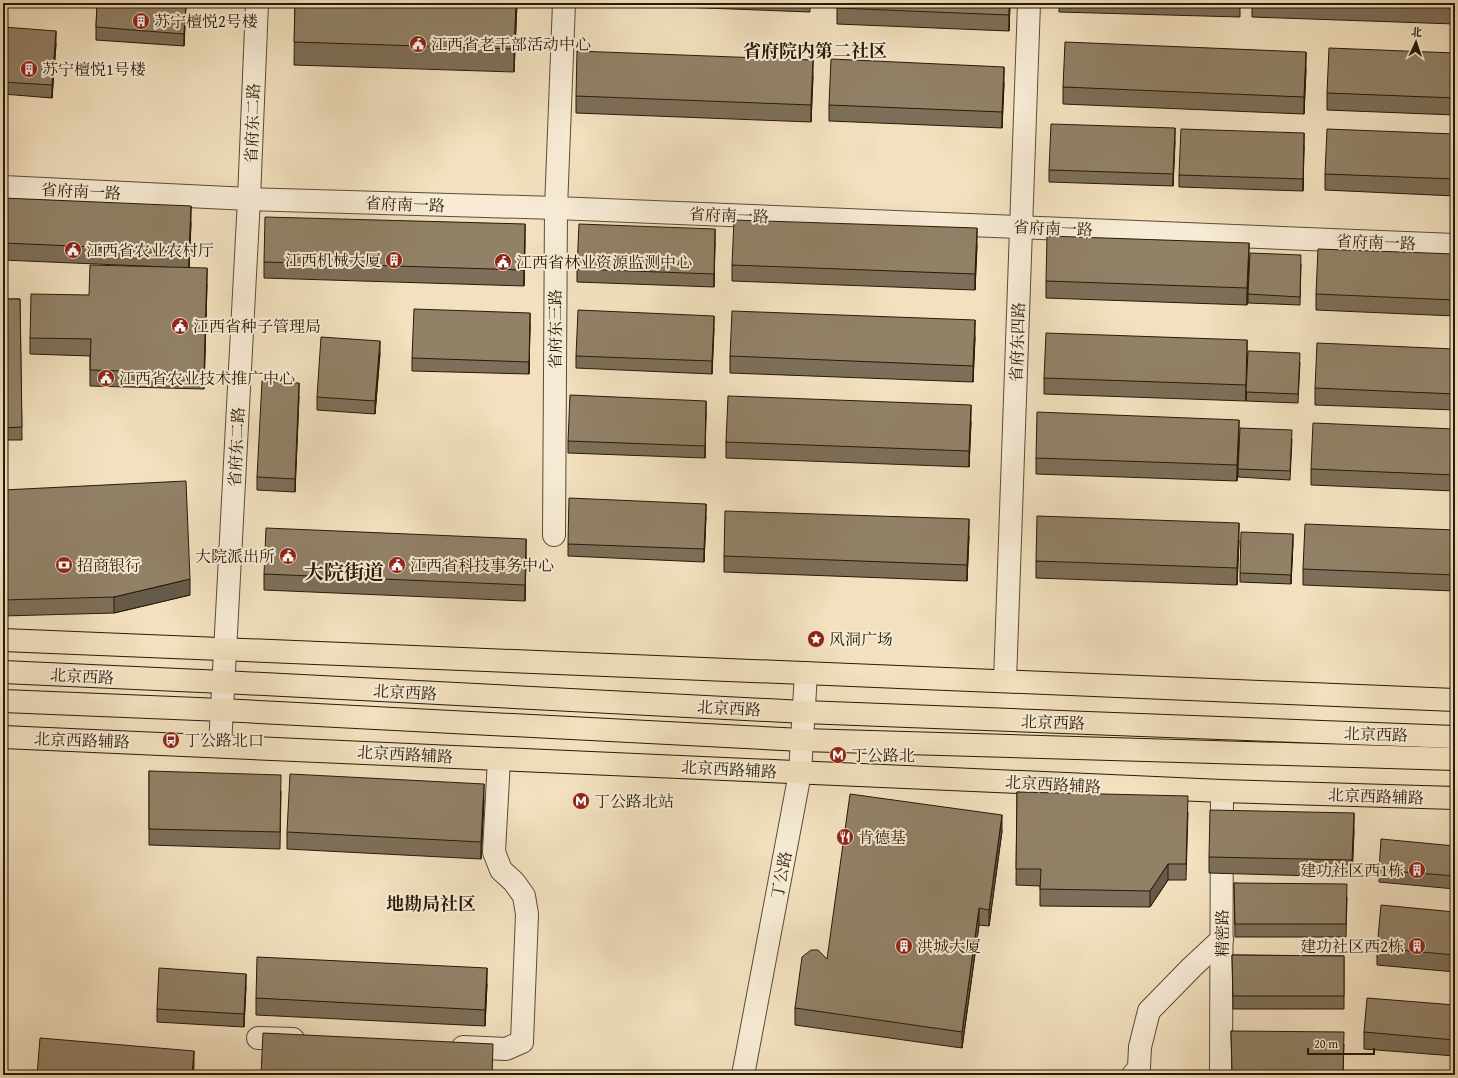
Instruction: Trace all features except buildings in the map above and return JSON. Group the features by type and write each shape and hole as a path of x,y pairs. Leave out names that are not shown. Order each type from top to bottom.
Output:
{"main road":[{"path":"3,640 1455,700"},
{"name":"北京西路","path":"3,672 804,712 1455,737"},
{"name":"北京西路","path":"3,701 222,710 802,740 1455,759"},
{"name":"北京西路辅路","path":"3,737 1222,791 1455,798"}],"street":[{"name":"省府东二路","path":"220,746 249,198 257,3"},
{"name":"省府东三路","path":"554,534 556,208 564,3"},
{"name":"省府东四路","path":"1005,681 1029,3"},
{"name":"省府南一路","path":"3,187 1455,245"},
{"name":"丁公路","path":"743,1075 800,772 806,673"},
{"path":"444,1046 506,1049 522,1042 527,914 524,896 514,882 501,870 494,852 499,758"},
{"name":"精密路","path":"1221,1075 1222,791"},
{"path":"1134,1075 1139,1068 1140,1047 1149,1011 1222,939"},
{"path":"258,1038 312,1040"}],"place":[{"name":"苏宁檀悦2号楼","path":"141,21"},
{"name":"江西省老干部活动中心","path":"418,44"},
{"name":"苏宁檀悦1号楼","path":"29,69"},
{"name":"江西省农业农村厅","path":"73,250"},
{"name":"江西机械大厦","path":"394,260"},
{"name":"江西省林业资源监测中心","path":"503,262"},
{"name":"江西省种子管理局","path":"180,326"},
{"name":"江西省农业技术推广中心","path":"106,378"},
{"name":"大院派出所","path":"288,556"},
{"name":"招商银行","path":"64,565"},
{"name":"江西省科技事务中心","path":"397,565"},
{"name":"风洞广场","path":"816,639"},
{"name":"丁公路北口","path":"171,740"},
{"name":"丁公路北","path":"838,755"},
{"name":"丁公路北站","path":"581,801"},
{"name":"肯德基","path":"845,837"},
{"name":"建功社区西1栋","path":"1417,870"},
{"name":"洪城大厦","path":"904,946"},
{"name":"建功社区西2栋","path":"1417,946"}],"district":[{"name":"省府院内第二社区","path":"815,50"},
{"name":"大院街道","path":"344,571"},
{"name":"地勘局社区","path":"431,903"}]}
